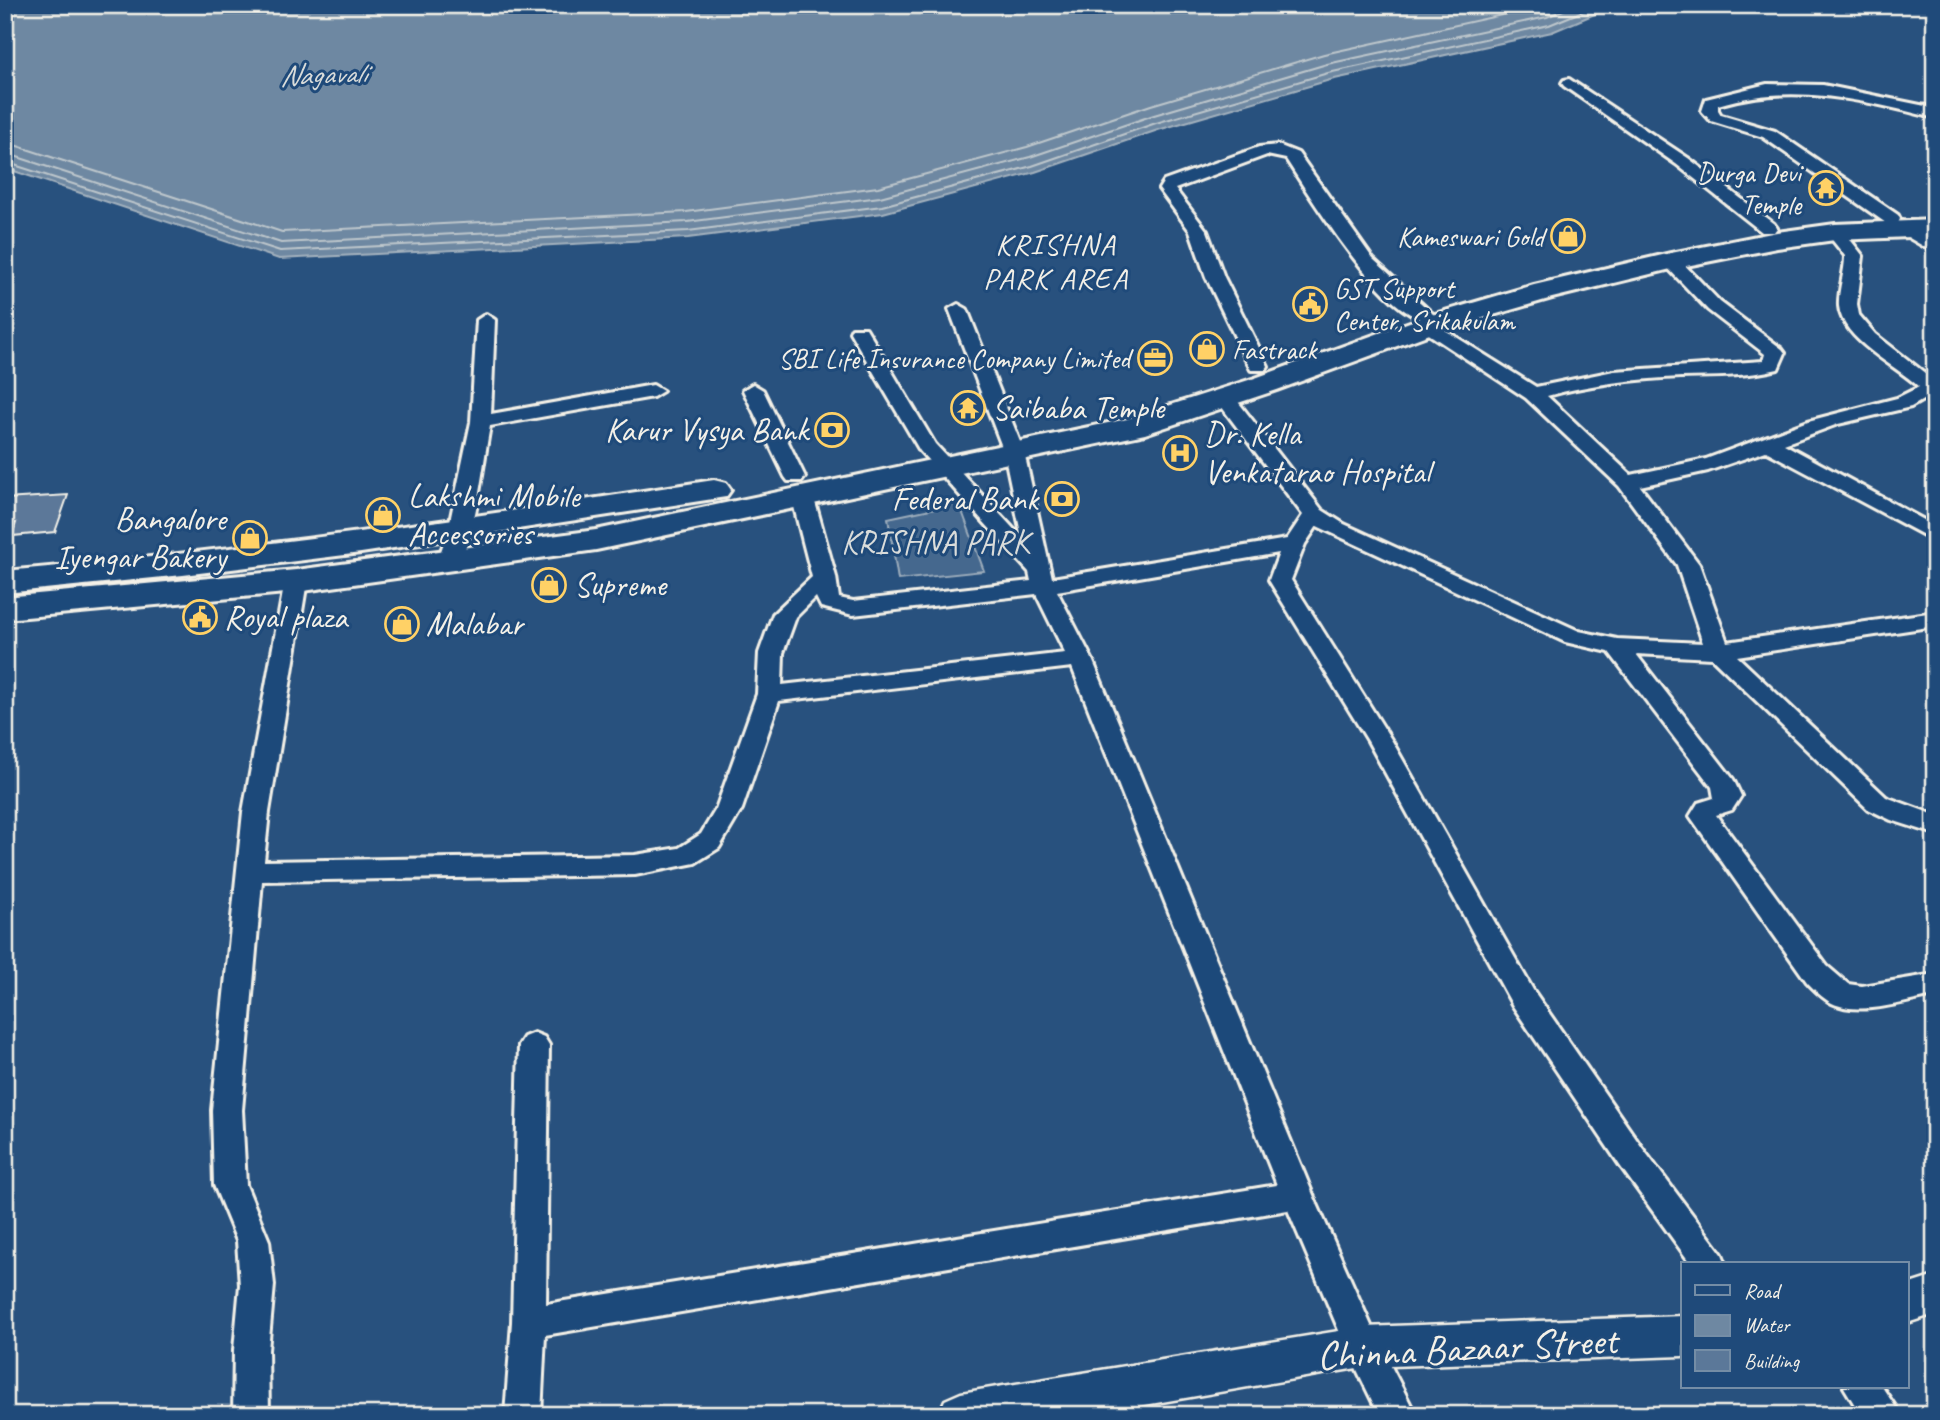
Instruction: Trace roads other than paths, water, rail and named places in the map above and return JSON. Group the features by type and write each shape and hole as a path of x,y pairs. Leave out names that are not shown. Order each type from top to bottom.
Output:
{"main road":[{"path":"5,582 454,545 596,540 799,486 1009,441 1258,366 1544,291 1671,261 1777,240 1911,225 1935,218"},
{"path":"1009,441 1134,426 1225,398 1427,320 1654,250 1768,228 1911,225"},
{"path":"5,608 296,581 454,545"}],"street":[{"path":"1569,83 1682,161 1768,228"},
{"path":"1935,113 1837,90 1817,88 1749,91 1711,102 1710,111 1716,118 1769,134 1911,225 1935,247"},
{"path":"1258,366 1215,277 1198,231 1167,189 1170,184 1265,150 1278,150 1292,156 1357,252 1408,304 1533,394 1626,482 1688,564 1718,651 1877,803 1900,814 1935,825"},
{"path":"1626,482 1676,473 1724,459 1810,425 1882,408 1925,394 1930,387 1920,375 1897,360 1850,316 1848,305 1854,276 1854,256 1835,232"},
{"path":"1533,394 1564,384 1632,374 1752,369 1771,365 1775,353 1714,306 1671,261"},
{"path":"958,309 1009,441 1041,578 1080,659 1297,1195 1363,1347 1398,1415"},
{"path":"454,545 481,422 486,320"},
{"path":"859,331 936,457 1041,578"},
{"path":"753,390 799,486 825,577 829,602 853,608 1041,578 1294,544"},
{"path":"481,422 653,391"},
{"path":"1225,398 1314,515 1336,529 1573,637 1617,646 1718,651 1935,619"},
{"path":"1768,443 1935,535"},
{"path":"1314,515 1294,544 1279,580 1380,741 1523,998 1632,1157 1709,1262"},
{"path":"249,871 635,865 686,856 710,841 729,809 769,694 771,653 785,614 825,577"},
{"path":"251,1415 251,1350 257,1285 253,1241 230,1185 227,1110 249,871 296,581"},
{"path":"1617,646 1724,785 1728,796 1723,804 1707,809 1703,816 1707,826 1817,974 1842,995 1862,997 1935,985"},
{"path":"769,694 1080,659"},
{"path":"523,1415 529,1322 534,1045"},
{"path":"529,1322 1297,1195"},
{"path":"1909,1303 1935,1295"},
{"name":"Chinna Bazaar Street","path":"961,1415 1059,1407 1363,1347 1681,1336"},
{"path":"1862,1388 1883,1415"}],"water":[{"name":"Nagavali","path":"5,5 1616,5 1552,32 1330,80 1158,130 1035,172 883,213 688,238 279,259 5,168"}],"place":[{"name":"Durga Devi Temple","path":"1826,188"},
{"name":"Kameswari Gold","path":"1568,236"},
{"name":"GST Support Center, Srikakulam","path":"1310,304"},
{"name":"Fastrack","path":"1207,349"},
{"name":"SBI Life Insurance Company Limited","path":"1155,358"},
{"name":"Saibaba Temple","path":"968,408"},
{"name":"Karur Vysya Bank","path":"832,430"},
{"name":"Dr. Kella Venkatarao Hospital","path":"1180,453"},
{"name":"Federal Bank","path":"1062,499"},
{"name":"Lakshmi Mobile Accessories","path":"383,515"},
{"name":"Bangalore Iyengar Bakery","path":"250,538"},
{"name":"Supreme","path":"549,585"},
{"name":"Royal plaza","path":"200,617"},
{"name":"Malabar","path":"402,624"}],"district":[{"name":"KRISHNA PARK AREA","path":"1056,261"}],"park label":[{"name":"KRISHNA PARK","path":"935,542"}]}
